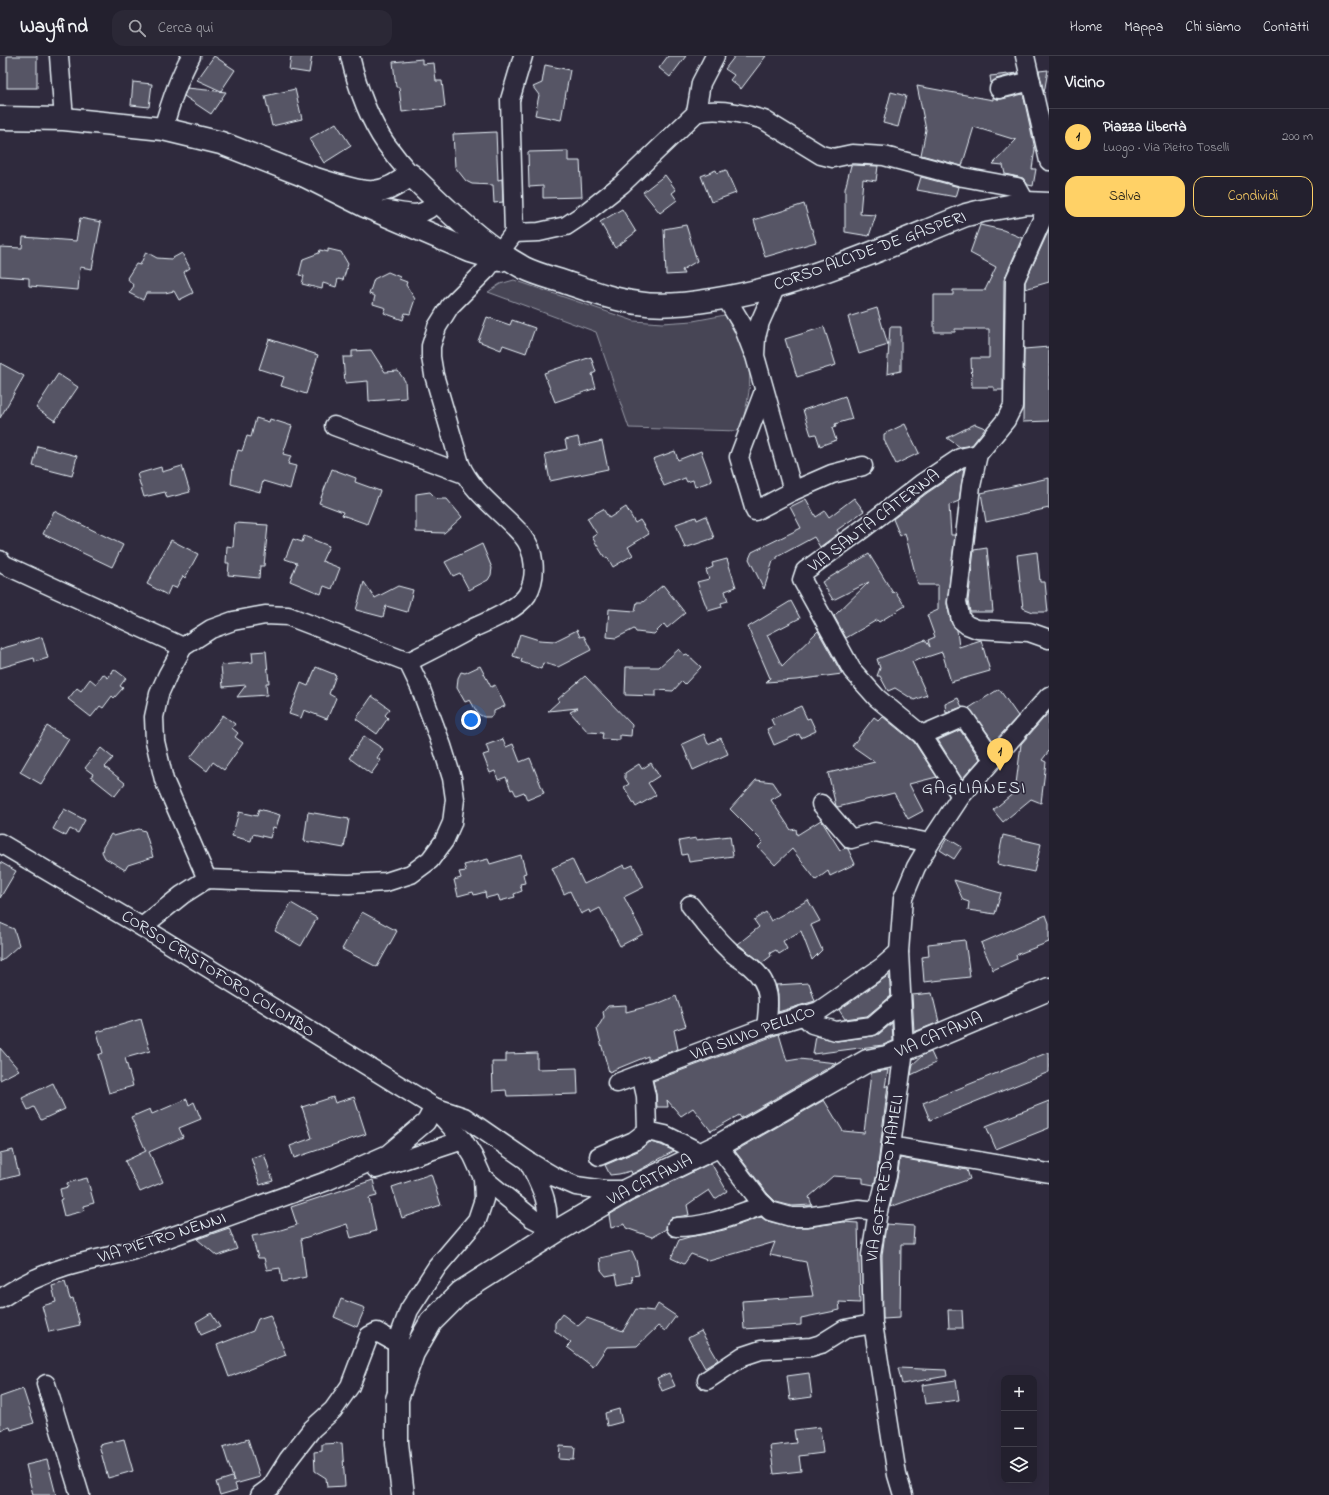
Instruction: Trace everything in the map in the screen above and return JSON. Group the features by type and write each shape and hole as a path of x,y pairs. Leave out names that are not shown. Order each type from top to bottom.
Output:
{"main road":[{"path":"0,118 64,119 163,129 220,144 303,175 361,192 375,192 394,186 410,176 487,245 497,256"},
{"name":"CORSO ALCIDE DE GASPERI","path":"303,175 365,206 470,251 497,256 526,269 605,296 639,304 663,305 726,298 776,286 838,266 966,215 1026,203 1049,204"},
{"name":"VIA CATANIA","path":"403,1495 396,1443 397,1399 405,1348 462,1292 549,1233 627,1190 710,1150 867,1061 887,1057 1049,989"}],"street":[{"path":"59,56 64,119"},
{"path":"163,129 181,74 191,56"},
{"path":"350,56 359,88 371,117 386,143 410,176"},
{"path":"408,662 513,608 527,595 534,571 533,557 529,543 474,488 464,474 434,375 431,357 431,346 437,327 450,306 487,269 514,233 510,100 523,56"},
{"path":"696,113 701,83 715,56"},
{"path":"1025,56 1031,81 1043,104 1049,161"},
{"path":"999,89 1031,81"},
{"path":"514,233 539,232 566,226 622,184 696,113 706,110 754,117 764,120 821,155 833,158 852,154 884,156 963,177 1017,187 1026,203"},
{"path":"365,206 412,214 430,209 437,201"},
{"path":"1049,204 1015,280 1013,406 1006,420 978,454 971,486 957,597 961,620 977,630 1029,632 1049,639"},
{"path":"755,356 756,337 760,322 776,286"},
{"path":"726,298 743,326 755,356 793,491"},
{"path":"764,391 739,457 755,511 793,491 832,474 863,466"},
{"path":"334,426 464,474"},
{"name":"VIA SANTA CATERINA","path":"961,796 922,735 878,698 852,670 802,580 805,571 921,484 960,458 978,454"},
{"path":"0,560 5,565 183,647"},
{"path":"142,927 182,895 207,879 349,884 386,882 411,874 430,860 444,841 452,823 455,799 452,778 442,746 420,687 408,662 288,616 265,615 233,621 211,629 183,647 159,694 154,717 155,741 164,780 207,879"},
{"name":"VIA GOFFREDO MAMELI","path":"903,1495 897,1475 873,1324 871,1255 878,1211 887,1176 904,1050 899,952 903,898 916,868 930,843 961,796 1049,696"},
{"path":"922,735 964,717 993,759"},
{"path":"821,804 851,839 874,832 930,843"},
{"name":"CORSO CRISTOFORO COLOMBO","path":"0,843 142,927 434,1107"},
{"path":"690,905 729,950 753,968 761,978 768,992 769,1001 766,1027"},
{"name":"VIA SILVIO PELLICO","path":"617,1083 766,1027 819,1011 882,967 899,952"},
{"path":"803,1015 812,1024 836,1031 872,1026 901,1001"},
{"path":"641,1074 646,1096 647,1130"},
{"path":"260,1495 271,1487 288,1460 312,1429 333,1410 350,1386 369,1336 377,1332 405,1348 409,1310 437,1267 477,1220 484,1199 483,1178 473,1156 463,1140 434,1107"},
{"path":"434,1107 464,1117 528,1161 555,1177 576,1186 605,1190 627,1190"},
{"path":"327,1181 388,1154 426,1122 434,1107"},
{"path":"647,1130 710,1150 770,1211 790,1217 806,1217 859,1209 878,1211"},
{"path":"599,1156 634,1141 647,1130"},
{"path":"327,1181 380,1168 463,1140"},
{"path":"891,1146 1049,1173"},
{"path":"528,1161 542,1189 548,1213 549,1233"},
{"path":"483,1178 549,1233"},
{"name":"VIA PIETRO NENNI","path":"0,1299 25,1284 66,1267 118,1255 140,1248 327,1181"},
{"path":"676,1227 692,1227 709,1224 764,1205"},
{"path":"707,1380 743,1356 761,1350 811,1347 821,1344 845,1329 873,1324"},
{"path":"46,1384 80,1495"}],"shaded area":[{"path":"514,280 634,321 662,323 693,321 725,315 742,348 749,369 749,393 740,431 629,428 596,332 488,292 500,284"}],"building":[{"path":"7,56 37,56 37,88 7,88"},
{"path":"214,56 235,70 221,91 197,80"},
{"path":"291,56 312,56 309,73 289,70"},
{"path":"668,56 686,56 670,77 659,68"},
{"path":"735,56 766,56 741,89 730,80 734,75 725,69"},
{"path":"422,59 422,64 434,63 436,81 442,81 445,107 402,112 399,87 396,87 393,62"},
{"path":"545,65 570,70 561,120 535,115 539,95 533,87 542,83"},
{"path":"1048,70 1044,93 1039,71"},
{"path":"1018,73 996,79 991,83 990,76"},
{"path":"133,82 152,84 149,107 131,105"},
{"path":"917,86 993,100 993,97 996,99 1002,99 1023,94 1035,149 1032,169 1036,169 1033,186 1028,185 1023,178 1005,174 1003,165 993,164 1016,140 974,127 962,166 921,155 926,130"},
{"path":"187,88 226,92 211,114 184,96"},
{"path":"295,89 302,119 272,126 265,96"},
{"path":"891,92 906,96 898,127 883,123"},
{"path":"336,123 351,146 324,163 309,139"},
{"path":"496,132 498,180 502,179 503,202 494,203 493,185 472,184 466,181 455,167 453,134"},
{"path":"568,151 568,161 580,161 582,197 543,198 543,186 529,187 528,152"},
{"path":"851,165 878,166 876,181 863,179 860,214 876,215 869,236 845,232 845,189"},
{"path":"716,170 717,173 726,170 736,193 711,202 701,176"},
{"path":"665,175 676,190 672,193 677,200 660,213 643,192"},
{"path":"921,177 959,187 956,197 917,190"},
{"path":"804,204 816,242 765,257 754,220"},
{"path":"622,209 636,232 615,248 600,222"},
{"path":"80,218 101,222 92,269 80,267 78,290 29,286 29,278 0,276 0,247 22,248 23,237 76,241"},
{"path":"686,225 697,261 682,270 684,274 666,275 664,229"},
{"path":"980,225 1003,230 1022,238 1004,280 1003,390 994,390 994,387 972,387 971,358 989,358 989,329 955,329 955,332 934,332 934,295 953,295 953,290 985,290 996,267 970,253"},
{"path":"1049,230 1049,282 1025,289 1025,282"},
{"path":"328,249 341,252 348,264 343,280 338,279 336,287 323,283 322,289 302,284 304,276 299,275 303,259 319,253 320,250 328,252"},
{"path":"146,252 157,258 171,259 182,253 190,268 184,272 193,293 179,300 174,291 165,293 146,293 143,300 129,293 134,286 127,278 136,264 140,265"},
{"path":"388,272 407,282 406,285 415,299 410,314 405,313 403,320 384,313 386,308 373,304 375,296 369,294 374,279"},
{"path":"877,308 888,345 859,354 848,317"},
{"path":"487,317 510,325 512,320 535,328 526,353 503,345 501,350 478,341"},
{"path":"824,327 836,365 797,377 785,339"},
{"path":"890,327 901,327 901,371 887,374"},
{"path":"269,339 318,355 306,394 281,386 284,377 259,369"},
{"path":"1049,347 1049,421 1023,422 1024,349"},
{"path":"371,350 385,372 398,371 405,381 406,398 369,401 368,381 345,383 343,357 352,357 352,351"},
{"path":"591,357 596,372 592,374 596,388 555,402 544,373"},
{"path":"0,363 24,376 0,418"},
{"path":"58,374 78,387 55,421 36,408"},
{"path":"845,396 852,419 835,424 836,427 832,428 836,440 820,446 816,434 811,435 803,410"},
{"path":"256,418 269,422 270,419 292,426 283,454 291,456 288,464 296,466 290,489 263,481 260,492 231,484 233,468 238,450 242,451 247,436 251,437"},
{"path":"905,424 919,453 896,464 884,440 884,434"},
{"path":"975,424 985,428 972,445 960,447 947,438"},
{"path":"578,437 580,446 602,441 608,469 550,481 545,454 567,449 565,440"},
{"path":"38,446 77,456 72,476 33,466"},
{"path":"675,451 678,460 701,451 712,481 695,487 693,480 687,482 685,478 664,486 653,459"},
{"path":"182,466 190,492 167,498 165,492 144,497 137,474 161,467 162,472"},
{"path":"964,468 959,501 949,505 951,535 955,535 947,604 951,622 957,630 959,647 981,640 990,671 951,682 942,652 912,662 927,695 914,700 895,688 888,691 880,676 877,676 880,668 877,659 925,640 930,647 928,640 935,637 927,615 938,610 938,585 918,585 905,533 900,536 893,519 927,493"},
{"path":"332,469 356,478 355,482 380,491 367,524 342,515 343,512 319,503"},
{"path":"1049,478 1049,508 986,522 981,493"},
{"path":"430,492 437,499 447,499 462,517 444,533 416,532 416,494"},
{"path":"854,498 864,511 837,530 839,533 820,547 814,537 777,557 777,559 773,561 764,589 749,559 752,552 801,528 790,507 806,499 816,517 825,511 829,517"},
{"path":"626,507 635,523 640,520 649,534 628,547 633,555 613,567 607,557 605,558 592,537 597,534 587,518 603,509 609,518"},
{"path":"54,511 123,545 112,567 43,534"},
{"path":"706,516 714,538 685,548 676,524 696,517 697,520"},
{"path":"235,523 268,525 264,566 260,566 259,578 228,575 229,563 226,563 227,546 233,547"},
{"path":"304,536 329,546 322,561 340,568 332,589 324,586 321,594 290,581 297,563 285,559 293,539 302,542"},
{"path":"171,540 198,554 185,578 183,576 176,588 171,586 167,595 147,584"},
{"path":"482,544 492,568 491,575 488,580 469,590 460,573 453,576 445,562"},
{"path":"987,548 993,612 970,612 968,601 974,550"},
{"path":"1037,552 1040,582 1045,582 1048,612 1033,612 1023,608 1017,555"},
{"path":"869,554 893,593 895,591 905,606 879,622 877,620 846,638 834,616 869,582 833,600 822,582"},
{"path":"727,559 736,587 725,591 728,601 721,603 722,607 708,611 697,582 709,579 706,570 713,567 712,563"},
{"path":"364,582 375,598 398,586 413,590 407,612 386,606 383,617 356,610"},
{"path":"663,585 685,613 667,628 664,624 654,634 636,632 634,629 616,638 607,637 609,609 635,611 637,602 643,602"},
{"path":"791,601 800,618 767,635 782,666 818,631 842,674 766,682 770,678 748,627"},
{"path":"577,630 580,637 584,636 591,650 558,667 543,663 541,669 521,662 522,659 513,656 520,634 539,640 555,641"},
{"path":"42,637 48,658 35,662 34,658 0,668 0,649"},
{"path":"679,649 684,655 687,654 701,667 685,684 682,681 673,691 656,690 656,696 625,695 626,667 659,667"},
{"path":"266,651 269,683 266,683 267,695 237,697 246,685 223,687 221,665 253,662 252,652"},
{"path":"480,666 491,687 495,685 505,706 494,711 494,714 490,717 484,717 478,714 470,700 465,702 457,688 458,678 461,672 465,673"},
{"path":"316,667 336,675 329,694 336,698 327,719 304,710 301,718 289,714 301,683 308,686"},
{"path":"114,669 126,678 120,686 123,688 114,698 112,696 103,708 100,706 91,717 68,699 77,688 81,691 90,679 96,684 103,674 108,678"},
{"path":"585,676 632,725 631,736 620,735 620,740 602,739 603,733 588,732 570,712 578,708 548,711 559,701 558,699"},
{"path":"999,689 1018,716 994,742 969,708"},
{"path":"372,696 390,709 385,715 388,718 377,734 356,719"},
{"path":"958,698 962,707 946,713 945,704"},
{"path":"801,706 807,719 810,718 816,731 801,738 799,734 774,745 767,729 774,726 771,719"},
{"path":"1049,712 1049,751 1042,760 1046,762 1041,803 1031,799 1003,822 993,810 1015,792 1021,744"},
{"path":"223,715 235,724 232,728 238,733 235,737 243,743 224,770 213,762 207,771 190,758"},
{"path":"882,716 914,742 937,777 909,784 923,811 908,819 894,793 838,807 836,806 828,773 875,762 852,746 874,717 878,720"},
{"path":"47,726 69,739 41,784 20,772"},
{"path":"960,730 980,759 962,779 938,740"},
{"path":"704,734 708,744 721,738 728,754 693,770 682,744"},
{"path":"364,736 383,749 377,758 381,760 371,774 349,758"},
{"path":"503,739 506,747 513,744 520,762 530,758 544,793 527,800 524,792 516,795 513,789 511,790 506,777 498,780 495,771 490,773 483,755 489,753 486,745"},
{"path":"101,748 113,758 105,767 125,783 115,796 91,777 93,774 85,768"},
{"path":"651,763 659,776 648,783 656,795 636,807 624,787 629,784 625,778 625,773 639,764 642,769"},
{"path":"756,780 773,782 781,794 771,800 791,830 796,829 797,835 821,820 840,850 846,848 848,849 855,864 830,876 828,871 816,880 792,849 775,865 758,847 763,842 730,809"},
{"path":"64,809 85,820 78,833 70,829 66,836 53,829"},
{"path":"259,809 280,815 276,828 273,827 270,838 253,834 251,841 232,836 239,812 257,816"},
{"path":"308,812 349,819 344,848 304,841"},
{"path":"139,829 145,831 153,857 128,865 125,870 105,858 102,852 103,847 111,834 114,836"},
{"path":"1003,835 1041,844 1034,872 997,864"},
{"path":"730,836 733,856 689,862 687,854 682,855 679,841 696,838 696,840"},
{"path":"947,838 962,847 954,859 940,850"},
{"path":"521,855 526,873 523,874 525,883 520,884 522,891 514,894 515,897 500,901 498,895 486,898 485,892 474,895 473,892 458,896 454,880 461,878 459,872 466,871 464,865 488,859 490,864"},
{"path":"572,859 584,884 624,865 626,868 633,865 644,887 624,897 643,934 620,946 600,908 590,913 589,910 581,914 570,891 564,894 552,868"},
{"path":"0,862 16,871 0,898"},
{"path":"954,880 1001,893 995,914 968,910 969,902 963,900"},
{"path":"808,900 820,921 811,925 822,950 812,960 801,931 783,941 787,949 779,954 776,950 770,953 771,956 762,963 738,944 759,927 754,920 766,912 771,921"},
{"path":"291,903 317,918 301,946 275,931"},
{"path":"362,912 397,931 377,967 342,949"},
{"path":"1046,915 1049,923 1049,942 1016,955 1017,959 993,970 981,943"},
{"path":"0,923 14,929 19,945 0,962"},
{"path":"965,940 970,977 924,982 922,957 929,956 928,944"},
{"path":"889,975 891,996 867,1016 845,1019 839,1010"},
{"path":"809,983 815,1001 778,1012 778,994 776,985"},
{"path":"932,993 939,1022 914,1032 912,995"},
{"path":"676,996 686,1026 674,1030 678,1049 648,1060 648,1056 609,1072 597,1029 604,1017 603,1012 608,1006 626,1005 626,1012 657,1004"},
{"path":"141,1019 150,1051 125,1058 133,1086 109,1093 98,1055 103,1053 97,1032"},
{"path":"892,1023 893,1041 883,1045 813,1054 816,1036 837,1041 873,1036 879,1034"},
{"path":"779,1034 787,1061 799,1059 837,1063 741,1118 739,1115 711,1131 693,1108 681,1116 667,1100 668,1107 657,1107 653,1081"},
{"path":"0,1048 19,1070 0,1080"},
{"path":"931,1052 936,1063 911,1075 913,1064 923,1055"},
{"path":"1049,1052 1049,1072 930,1120 923,1103"},
{"path":"537,1053 537,1069 577,1068 578,1094 507,1096 506,1090 493,1091 492,1062 506,1062 506,1054"},
{"path":"888,1070 885,1087 888,1085 877,1174 874,1185 863,1183 863,1178 833,1176 809,1197 812,1205 792,1206 776,1202 767,1193 735,1151 824,1100 843,1131 864,1133 871,1073"},
{"path":"53,1083 65,1109 41,1120 34,1107 28,1110 22,1098"},
{"path":"333,1097 335,1103 354,1097 366,1134 294,1158 290,1146 312,1138 302,1107"},
{"path":"187,1099 189,1105 194,1102 201,1119 179,1128 183,1137 149,1152 163,1182 140,1192 125,1161 146,1151 131,1117 150,1109 152,1114"},
{"path":"1049,1101 1049,1128 996,1149 986,1126"},
{"path":"650,1142 674,1151 632,1174 631,1171 610,1175 605,1165 638,1151"},
{"path":"13,1150 19,1175 0,1180 0,1153"},
{"path":"264,1154 273,1181 260,1185 251,1158"},
{"path":"900,1158 967,1170 970,1179 890,1207 897,1179"},
{"path":"711,1163 727,1191 715,1199 709,1190 687,1205 689,1215 671,1218 667,1223 666,1229 652,1237 626,1228 625,1224 611,1228 609,1215 633,1201"},
{"path":"431,1174 441,1205 402,1218 392,1187"},
{"path":"87,1178 94,1203 83,1206 84,1211 64,1216 60,1200 62,1199 60,1189 68,1187 67,1183"},
{"path":"373,1180 377,1196 369,1198 376,1231 351,1238 347,1224 301,1239 306,1277 282,1282 280,1268 267,1270 264,1258 258,1258 252,1236 274,1232 297,1225 291,1207"},
{"path":"761,1217 767,1221 791,1227 808,1227 843,1222 858,1223 860,1303 839,1302 840,1310 801,1318 801,1325 744,1329 742,1301 813,1296 806,1262 770,1255 775,1242 709,1261 691,1254 684,1264 671,1258 679,1240 724,1230"},
{"path":"886,1224 914,1226 913,1244 901,1244 900,1318 883,1319 882,1256"},
{"path":"229,1228 237,1249 217,1256 197,1239"},
{"path":"632,1251 636,1260 639,1275 632,1276 633,1282 618,1285 616,1274 606,1276 601,1270 600,1258"},
{"path":"65,1282 70,1299 73,1298 80,1325 49,1332 42,1306 56,1302 52,1286"},
{"path":"341,1299 365,1308 357,1327 334,1317"},
{"path":"658,1304 676,1316 665,1331 658,1326 637,1346 607,1347 593,1367 567,1347 571,1343 555,1331 555,1323 562,1314 578,1326 587,1318 623,1331 636,1309 654,1311"},
{"path":"948,1310 962,1310 963,1328 949,1328"},
{"path":"211,1313 220,1327 201,1335 196,1322"},
{"path":"270,1315 286,1355 229,1377 217,1345 253,1331 258,1319"},
{"path":"701,1331 718,1360 705,1368 688,1338"},
{"path":"898,1368 946,1370 947,1376 902,1384"},
{"path":"669,1373 675,1386 662,1391 657,1378"},
{"path":"809,1373 812,1397 790,1400 787,1376"},
{"path":"956,1380 959,1400 925,1404 922,1385"},
{"path":"23,1389 34,1423 11,1430 10,1427 0,1430 0,1397"},
{"path":"619,1409 622,1422 607,1426 605,1413"},
{"path":"820,1427 823,1453 799,1456 801,1471 774,1474 770,1446 796,1443 794,1430"},
{"path":"124,1439 133,1471 108,1478 99,1445"},
{"path":"248,1439 260,1477 235,1484 237,1490 220,1495 216,1482 232,1477 234,1481 223,1447"},
{"path":"342,1443 345,1486 327,1487 326,1478 315,1471 314,1452 322,1451 322,1444"},
{"path":"560,1446 575,1447 574,1460 559,1459"},
{"path":"47,1460 56,1495 33,1495 26,1465"}],"place":[{"name":"Piazza Libertà","path":"1000,771"}],"district":[{"name":"GAGLIANESI","path":"974,789"}]}
